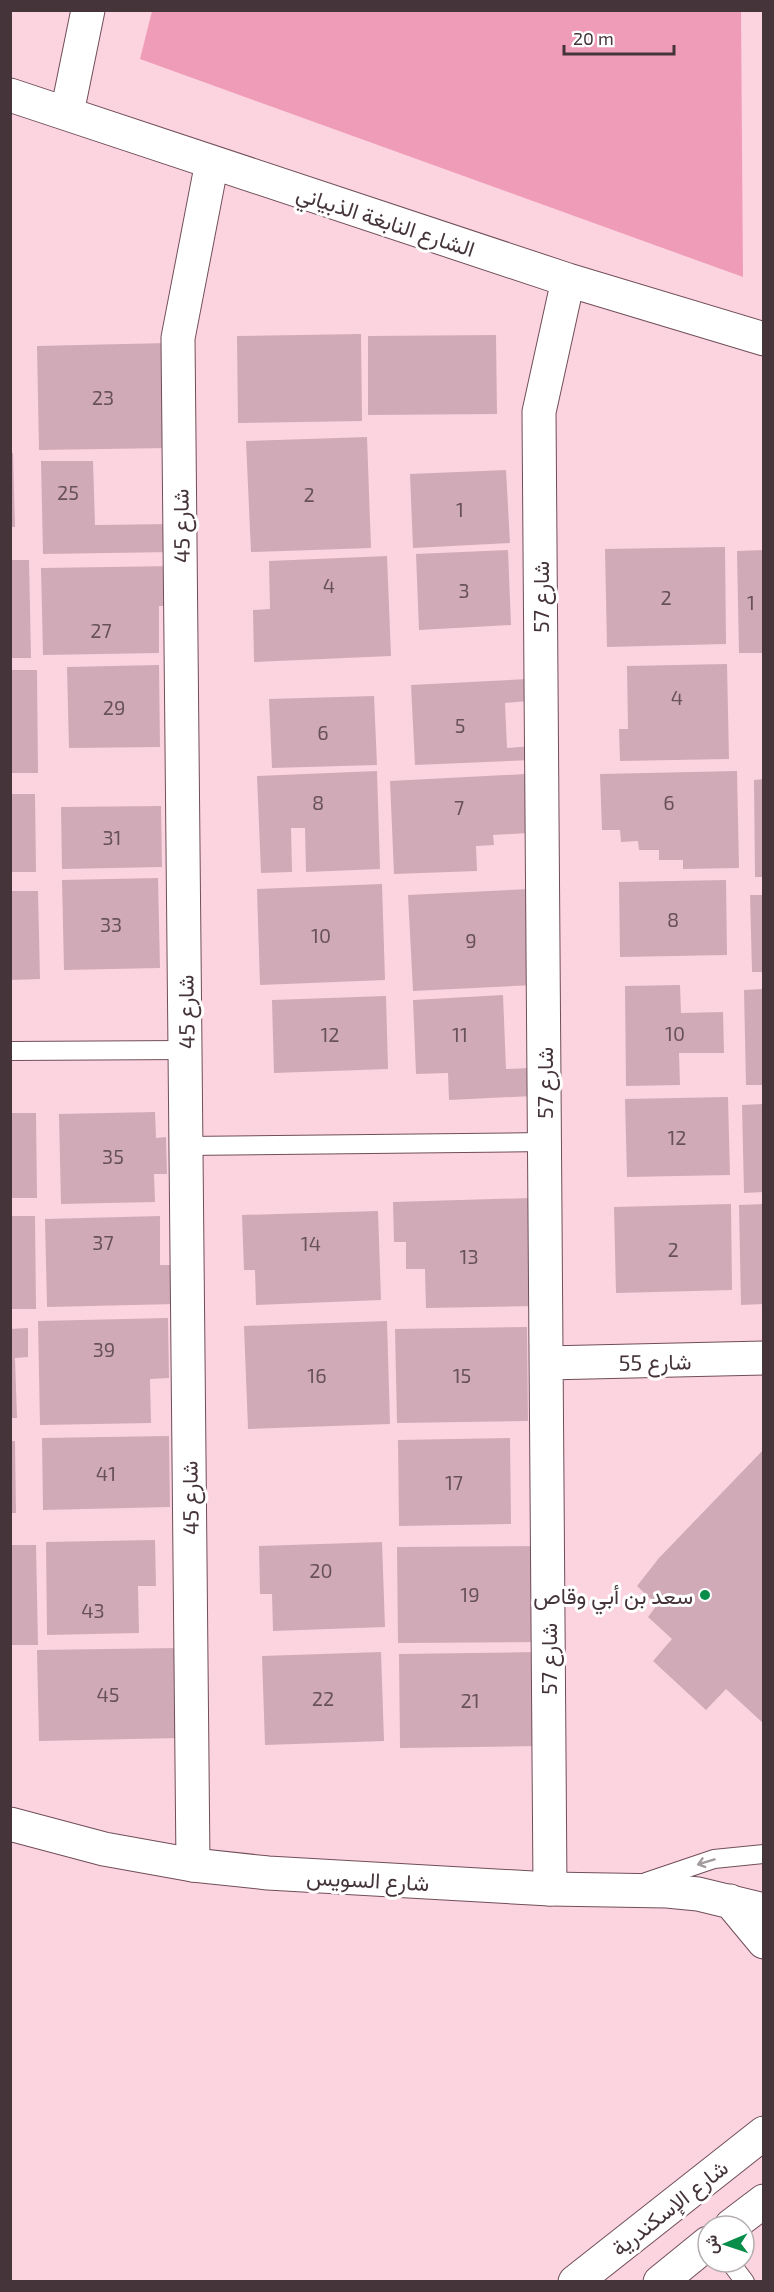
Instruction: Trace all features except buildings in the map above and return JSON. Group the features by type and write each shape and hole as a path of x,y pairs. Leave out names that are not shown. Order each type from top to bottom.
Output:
{"street":[{"path":"67,113 88,10"},
{"name":"الشارع النابغة الذبياني","path":"10,95 568,280 764,339"},
{"name":"شارع 45","path":"193,1865 178,338 212,162"},
{"name":"شارع 57","path":"550,1889 539,412 568,280"},
{"name":"شارع 55","path":"546,1363 764,1358"},
{"name":"شارع السويس","path":"10,1824 104,1849 193,1865 268,1873 550,1889 625,1889 698,1894 764,1910"},
{"path":"730,1901 764,1942"},
{"name":"شارع الإسكندرية","path":"575,2282 764,2133"},
{"path":"747,2214 764,2201"},
{"path":"660,2282 696,2253"}],"lane":[{"path":"10,1051 185,1050"},
{"path":"186,1146 544,1142"},
{"path":"625,1889 714,1859 764,1854"}],"shaded area":[{"path":"152,11 741,11 743,277 140,59"}],"place":[{"name":"سعد بن أبي وقاص","path":"705,1595"}]}
